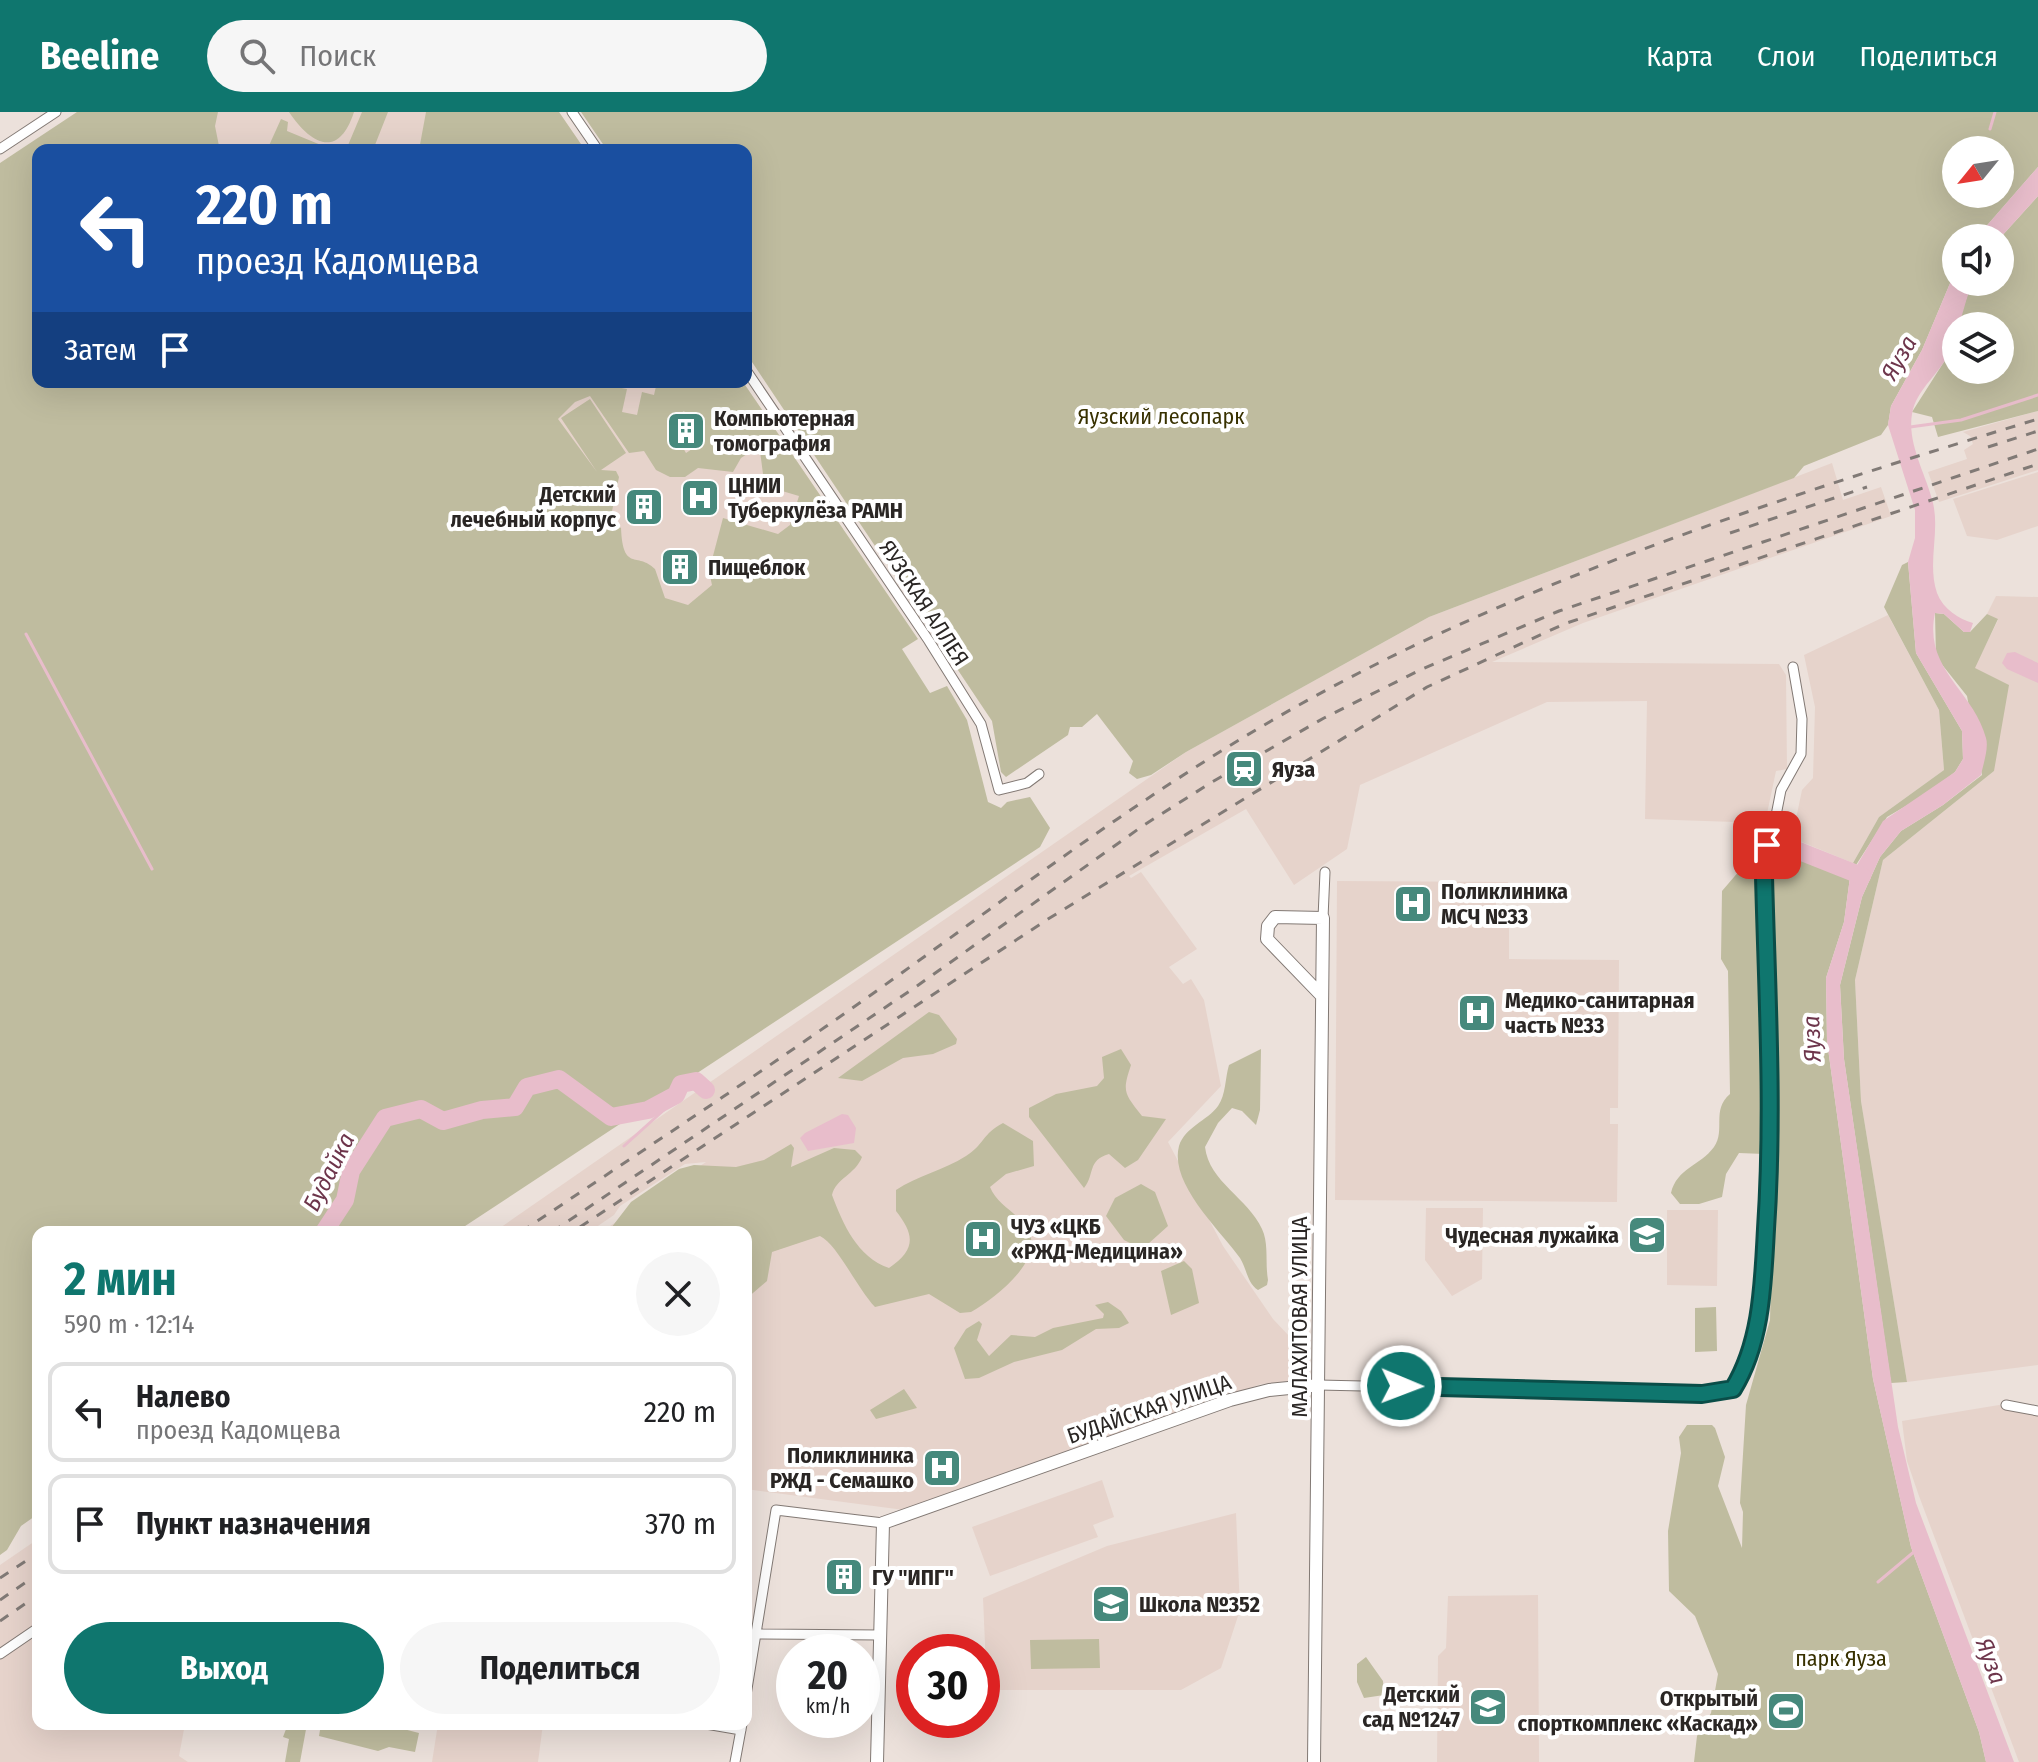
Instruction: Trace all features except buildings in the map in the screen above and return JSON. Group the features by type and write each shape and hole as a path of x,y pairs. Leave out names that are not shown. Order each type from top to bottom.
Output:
{"street":[{"path":"0,149 56,112"},
{"path":"572,112 594,144"},
{"name":"ЯУЗСКАЯ АЛЛЕЯ","path":"752,379 929,641 981,724 999,790 1027,783 1039,774"},
{"name":"БУДАЙСКАЯ УЛИЦА","path":"752,1654 776,1510 883,1523 1230,1400 1269,1390 1319,1385 1702,1394 1733,1389 1749,1364 1764,1273 1772,1139 1764,876 1767,845 1781,790 1801,754 1802,719 1793,667"},
{"name":"МАЛАХИТОВАЯ УЛИЦА","path":"1314,1762 1325,872"},
{"path":"1322,996 1267,939 1268,926 1275,917 1323,918"},
{"path":"2006,1405 2038,1411"},
{"path":"880,1635 883,1523"},
{"path":"0,1654 32,1632"},
{"path":"755,1634 776,1634"},
{"path":"735,1762 740,1730"},
{"path":"877,1762 878,1738"}],"shaded area":[{"path":"77,112 559,112 581,144 44,144"},
{"path":"2038,167 2038,196 2013,224 1988,224 2002,208 2014,208 2014,194"},
{"path":"1945,296 1968,296 1963,312 1942,312 1942,365 1918,397 1911,425 1935,514 1933,570 1937,593 1952,612 1973,623 1970,632 1964,632 1944,614 1935,613 1933,633 1936,650 1980,721 1987,742 1981,775 1943,805 1901,831 1880,857 1862,897 1840,985 1844,1059 1898,1427 1916,1503 2014,1762 1986,1762 1979,1732 1911,1547 1873,1379 1827,1041 1826,978 1844,922 1850,877 1883,821 1955,772 1963,759 1962,731 1916,653 1908,562 1915,538 1915,510 1888,425 1891,406 1922,350"},
{"name":"ЦНИИ Туберкулёза РАМН","path":"503,388 747,388 843,529 711,623 647,598"},
{"path":"2038,411 2038,470 1939,502 1928,472 1967,459 1964,450 1973,444 1970,436 1963,432"},
{"path":"1832,463 1843,500 1881,487 1891,516 1583,623 1492,662 1779,664 1786,675 1787,769 1776,771 1765,823 1645,819 1647,701 1547,702 1360,785 1347,849 1294,885 1246,809 1129,876 1131,878 1141,872 1197,949 1169,967 1183,984 1191,979 1204,1000 1221,1086 1168,1142 1223,1246 1273,1319 1290,1337 1292,1381 1261,1384 904,1510 752,1490 752,1226 610,1226 706,1162 685,1164 620,1206 614,1215 598,1226 503,1226 1186,752 1429,617"},
{"path":"2038,472 2038,526 1997,540 1967,536 1953,499"},
{"path":"1996,596 2038,597 2038,1365 1907,1382 1861,1101 1855,980 1883,860 1994,771 1974,668 1998,620 1987,614"},
{"path":"1888,615 1939,710 1944,770 1879,817 1853,863 1792,838 1802,790 1813,778 1815,707 1804,655"},
{"path":"2015,652 2038,663 2038,683 2007,669 2002,663 2007,653"},
{"name":"Медико-санитарная часть №33","path":"1337,881 1508,882 1508,897 1496,898 1496,914 1509,914 1509,959 1619,960 1618,1108 1610,1108 1610,1124 1618,1124 1617,1202 1335,1200"},
{"path":"842,1114 848,1115 856,1128 854,1143 808,1151 800,1138"},
{"path":"1426,1208 1483,1208 1482,1279 1452,1296 1425,1260"},
{"path":"1667,1210 1718,1210 1717,1286 1667,1285"},
{"path":"1999,1405 2038,1411 2038,1762 2019,1762 1919,1496 1907,1461 1902,1421"},
{"path":"1102,1480 1114,1517 1093,1525 1098,1537 990,1576 972,1527"},
{"name":"Школа №352","path":"1236,1513 1240,1610 1221,1668 1181,1690 1000,1690 1000,1634 985,1634 983,1598 1107,1546"},
{"path":"32,1543 32,1730 184,1730 179,1756 188,1762 0,1762 0,1565"},
{"name":"Детский сад №1247","path":"1538,1595 1539,1762 1437,1762 1438,1656 1446,1648 1448,1596"},
{"path":"437,1730 542,1730 538,1762 432,1762"}],"green space":[{"path":"77,112 218,112 215,126 219,144 32,144 32,388 622,388 627,389 622,412 637,415 642,392 654,395 656,388 747,388 918,639 902,649 930,693 947,686 967,720 988,802 1001,808 1007,802 1030,797 1050,828 1040,847 465,1226 32,1226 32,1518 21,1526 7,1550 0,1555 0,163","holes":["590,396 629,453 644,451 656,470 670,477 685,477 698,468 733,472 741,458 753,450 760,451 763,474 772,488 799,496 790,525 778,534 723,518 709,571 712,585 688,605 665,598 655,569 628,556 622,542 621,528 610,521 619,477 616,471 601,470 626,453 590,399 561,418 597,472 558,419 575,402","684,411 704,441 686,453 668,422"]},
{"path":"289,112 354,112 340,137 332,142 323,142 306,132"},
{"path":"362,112 388,112 375,144 349,144"},
{"path":"426,112 559,112 581,144 420,144"},
{"name":"Яузский лесопарк","path":"581,112 2038,112 2038,167 2014,194 2014,136 1942,136 1942,208 2002,208 1988,224 1942,224 1942,296 1945,296 1922,350 1891,406 1888,425 1881,435 1804,466 1794,478 1429,617 1186,752 1151,775 1137,779 1129,773 1133,761 1097,714 1082,727 1070,727 1068,735 1006,777 1001,772 992,721 752,362 752,144 603,144"},
{"path":"281,119 288,122 287,131 318,144 270,144"},
{"path":"2038,196 2038,411 1938,437 1932,417 1912,412 1942,365 1942,384 2014,384 2014,312 1962,312 1967,296 2014,296 2013,224"},
{"path":"1908,562 1916,653 1962,731 1963,759 1955,772 1928,793 1887,817 1856,865 1853,863 1879,817 1944,770 1939,710 1884,607 1902,565"},
{"path":"1935,613 1944,614 1964,632 1970,632 1987,614 1998,619 1975,668 2009,685 1994,771 1883,860 1855,980 1861,1101 1907,1382 1891,1383 1844,1059 1840,985 1862,897 1880,857 1901,831 1943,805 1982,775 1967,696 1936,657"},
{"name":"парк Яуза","path":"1793,852 1850,877 1844,922 1826,978 1827,1041 1873,1379 1911,1547 1979,1732 1986,1762 1694,1762 1697,1736 1711,1713 1718,1674 1695,1616 1669,1591 1668,1531 1681,1453 1679,1437 1687,1425 1712,1425 1715,1428 1725,1457 1718,1486 1742,1548 1743,1512 1740,1503 1746,1405 1770,1320 1774,1160 1764,1154 1739,1153 1726,1174 1722,1197 1699,1204 1680,1204 1671,1193 1678,1178 1714,1147 1719,1134 1721,1107 1730,1094 1728,971 1721,959 1722,891 1746,863"},
{"path":"929,1012 939,1015 957,1039 956,1044 933,1054 903,1058 862,1081 838,1078"},
{"path":"1121,1049 1131,1065 1126,1092 1131,1102 1142,1116 1166,1119 1138,1160 1125,1168 1109,1154 1102,1157 1094,1164 1084,1188 1029,1117 1029,1108 1056,1094 1097,1086 1104,1078 1102,1057"},
{"path":"1261,1049 1260,1110 1256,1125 1242,1111 1232,1108 1218,1123 1205,1147 1214,1170 1262,1229 1268,1280 1267,1285 1258,1290 1249,1280 1240,1258 1189,1191 1178,1161 1182,1139 1221,1102 1229,1065"},
{"path":"1003,1123 1033,1141 1034,1166 1006,1174 990,1187 997,1199 1027,1228 1031,1240 1030,1252 1016,1276 971,1312 960,1313 929,1294 875,1307 833,1248 820,1236 772,1252 767,1281 752,1294 752,1226 613,1226 631,1202 679,1169 694,1165 736,1167 764,1160 791,1144 794,1148 791,1167 834,1148 855,1150 862,1157 859,1163 837,1184 832,1195 846,1228 860,1248 889,1268 904,1254 910,1241 896,1211 896,1190 966,1156"},
{"path":"1141,1184 1155,1192 1168,1226 1148,1244 1138,1247 1124,1240 1106,1216 1115,1198"},
{"path":"1184,1261 1192,1269 1199,1303 1171,1315 1161,1271"},
{"path":"1108,1302 1121,1311 1129,1323 1119,1328 1096,1329 1062,1350 1014,1362 979,1378 965,1379 954,1348 966,1329 979,1321 982,1324 977,1340 989,1356 1011,1335 1035,1337 1053,1328 1103,1318 1104,1314 1095,1305"},
{"path":"1716,1307 1717,1351 1695,1352 1695,1308"},
{"path":"904,1389 917,1408 876,1419 870,1410"},
{"path":"1099,1639 1100,1668 1031,1669 1030,1640"},
{"path":"1366,1657 1383,1681 1384,1695 1364,1698 1357,1682 1357,1664"},
{"path":"286,1730 306,1730 300,1762 285,1762 289,1739 283,1737"},
{"path":"320,1730 407,1730 419,1733 415,1752 389,1747 378,1751 319,1736"}],"waterway":[{"path":"1990,129 1995,112"},
{"path":"1910,427 1961,420 2038,395"},
{"path":"26,634 152,869"},
{"name":"Будайка","path":"1780,850 1794,849 1862,876"},
{"name":"Будайка","path":"328,1226 345,1200 351,1171 385,1118 421,1109 443,1121 482,1110 515,1107 527,1087 559,1079 611,1117 648,1110 676,1095 681,1084 696,1081 706,1090"},
{"path":"624,1146 696,1081"},
{"path":"1878,1582 1915,1551"}],"railway":[{"path":"530,1226 809,1038 1152,796 1308,700 1394,655 1573,576 1758,508 2038,419"},
{"path":"1988,447 2038,431"},
{"path":"561,1226 917,986 1144,825 1324,718 1420,670 1559,611 2038,449"},
{"path":"582,1226 1048,919 1427,687 1564,624 2038,464"},
{"path":"1730,533 1867,487"},
{"path":"0,1578 32,1557"},
{"path":"0,1600 32,1578"},
{"path":"0,1621 32,1599"}],"place":[{"name":"Компьютерная томография","path":"686,431"},
{"name":"ЦНИИ Туберкулёза РАМН","path":"700,498"},
{"name":"Детский лечебный корпус","path":"644,507"},
{"name":"Пищеблок","path":"680,567"},
{"name":"Яуза","path":"1244,769"},
{"name":"Поликлиника МСЧ №33","path":"1413,904"},
{"name":"Медико-санитарная часть №33","path":"1477,1013"},
{"name":"Чудесная лужайка","path":"1647,1235"},
{"name":"ЧУЗ «ЦКБ «РЖД-Медицина»","path":"983,1239"},
{"name":"Поликлиника РЖД - Семашко","path":"942,1468"},
{"name":"ГУ \"ИПГ\"","path":"844,1577"},
{"name":"Школа №352","path":"1111,1604"},
{"name":"Детский сад №1247","path":"1488,1707"},
{"name":"Открытый спорткомплекс «Каскад»","path":"1786,1711"}],"route":[{"path":"1401,1386 1702,1394 1733,1389 1749,1364 1764,1273 1772,1139 1764,876 1767,845"}]}
